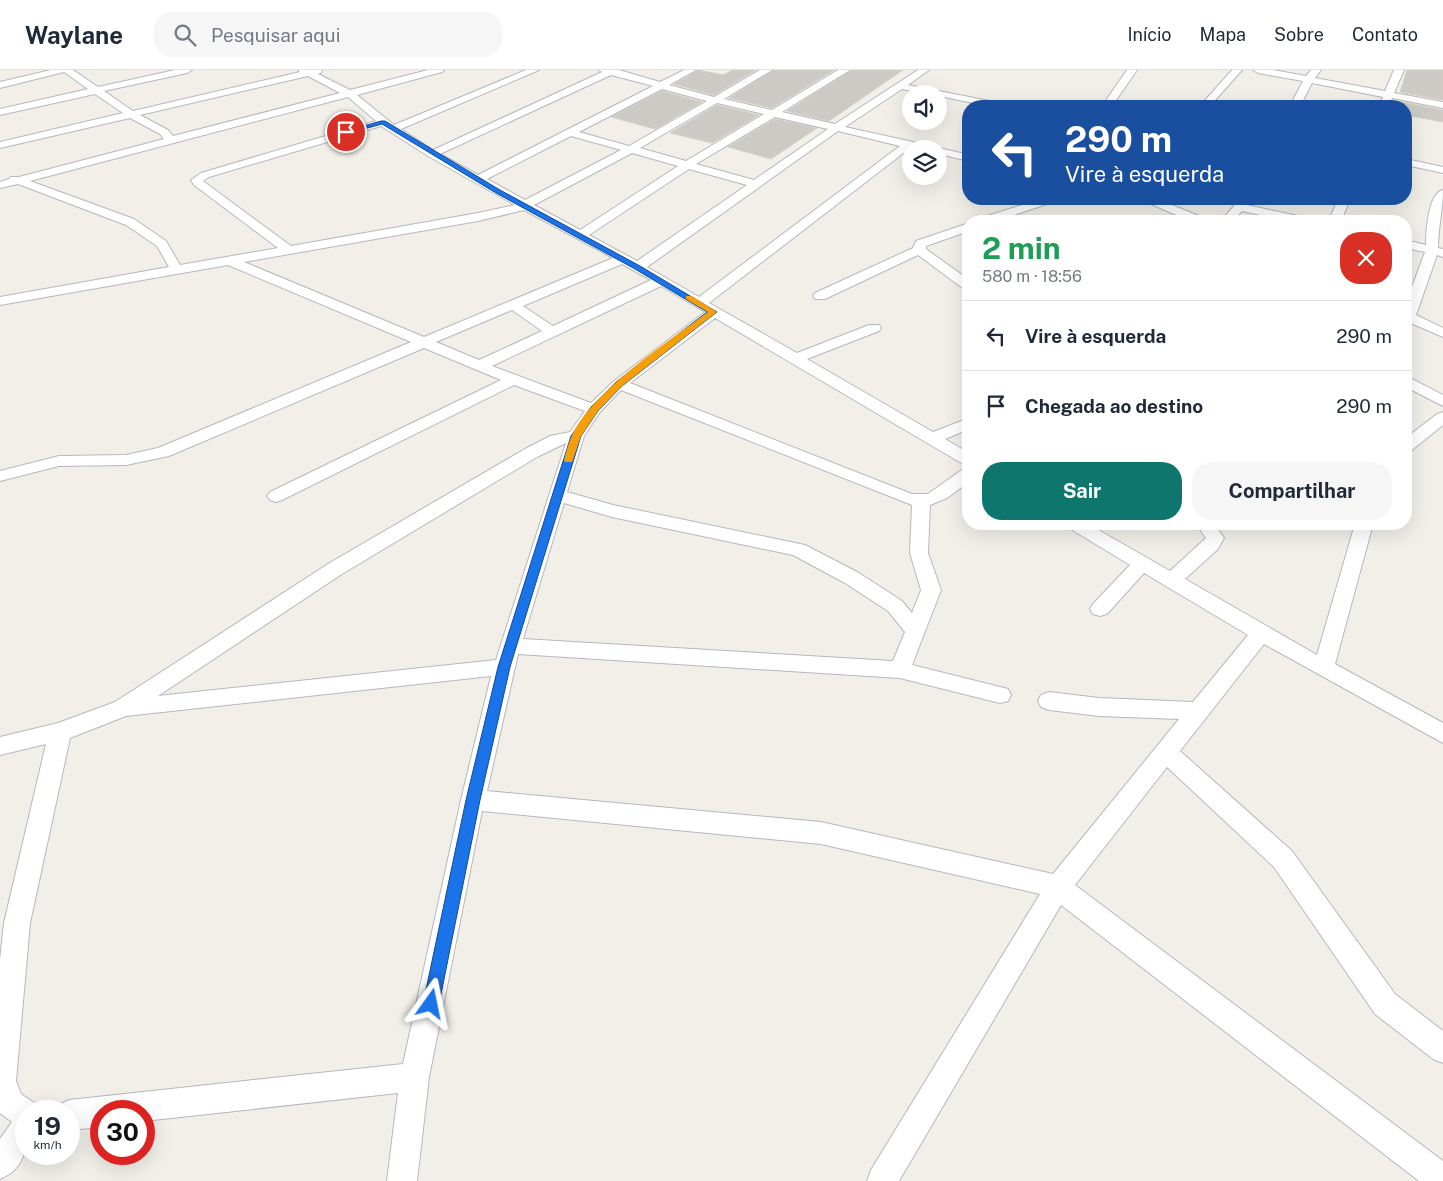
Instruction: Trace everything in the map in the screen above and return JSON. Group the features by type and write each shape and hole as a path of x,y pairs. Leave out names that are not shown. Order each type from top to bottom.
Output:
{"street":[{"path":"0,84 19,70"},
{"path":"0,84 62,70"},
{"path":"66,70 130,114 164,132 171,140"},
{"path":"0,112 187,70"},
{"path":"0,145 306,71 323,70"},
{"path":"0,185 439,70"},
{"path":"289,250 198,183 197,180 307,144 388,126 534,70"},
{"path":"477,180 691,70"},
{"path":"0,301 478,217 524,206 631,149 767,70"},
{"path":"580,236 689,164 845,70"},
{"path":"1111,100 1132,70"},
{"path":"1210,100 1237,70"},
{"path":"1258,70 1443,105"},
{"path":"1298,100 1316,70"},
{"path":"1386,100 1399,70"},
{"path":"306,71 350,94 388,126 432,154 638,267 962,456"},
{"path":"432,154 610,71 715,100 902,143"},
{"path":"904,71 921,72"},
{"path":"638,267 755,184 921,72"},
{"path":"900,86 971,100"},
{"path":"569,132 755,184"},
{"path":"402,1181 415,1077 473,800 504,667 576,436 594,409 619,384 706,308 902,149"},
{"path":"947,153 962,156"},
{"path":"1412,163 1443,170"},
{"path":"0,173 130,222 162,244 176,269"},
{"path":"1412,306 1437,251 1432,225 1443,193"},
{"path":"1003,215 1034,205"},
{"path":"1161,205 1182,215"},
{"path":"1233,215 1242,205"},
{"path":"1250,205 1283,215"},
{"path":"919,250 920,244 928,240 962,229"},
{"path":"1412,245 1437,251"},
{"path":"919,250 962,281"},
{"path":"820,296 919,250"},
{"path":"0,476 59,462 126,460 163,452 622,259"},
{"path":"230,261 513,380 594,409"},
{"path":"479,366 661,281"},
{"path":"513,305 552,332"},
{"path":"1412,319 1443,333"},
{"path":"795,359 874,328"},
{"path":"276,496 513,380"},
{"path":"619,384 909,500 931,501 962,478"},
{"path":"1412,384 1443,401"},
{"path":"1412,441 1443,417"},
{"path":"933,438 962,426"},
{"path":"0,746 60,732 123,708 335,569 531,453 556,440 576,436"},
{"path":"558,495 612,511 798,550 852,578 895,606 915,630"},
{"path":"900,670 931,590 919,553 921,502"},
{"path":"1085,530 1261,633 1443,734"},
{"path":"1171,581 1211,545 1214,538 1209,530"},
{"path":"1324,667 1362,530"},
{"path":"1100,609 1142,564"},
{"path":"882,1181 1058,888 1261,633"},
{"path":"510,646 900,670 1000,695"},
{"path":"123,708 504,667"},
{"path":"1049,701 1099,707 1200,710"},
{"path":"15,1107 11,1104 1,1082 8,927 60,732"},
{"path":"1166,752 1283,859 1385,1004 1443,1049"},
{"path":"473,800 821,833 1058,888 1443,1180"},
{"path":"155,1105 415,1077"},
{"path":"0,1164 15,1143"}],"building":[{"path":"698,70 723,75 733,70 756,70 714,95 674,84"},
{"path":"774,70 834,70 772,108 729,98"},
{"path":"852,70 903,70 829,121 787,111"},
{"path":"1407,70 1443,70 1443,100 1400,92"},
{"path":"662,91 702,102 655,129 611,117"},
{"path":"1412,104 1443,110 1443,122 1412,116"},
{"path":"717,105 759,115 712,143 670,133"},
{"path":"775,119 817,128 771,159 728,147"}],"slow traffic":[{"path":"569,460 576,436 594,409 619,384 713,312 689,298"}],"route":[{"path":"346,132 383,122 432,154 498,192 638,267 713,312 619,384 594,409 576,436 504,667 473,800 431,1004"}]}
